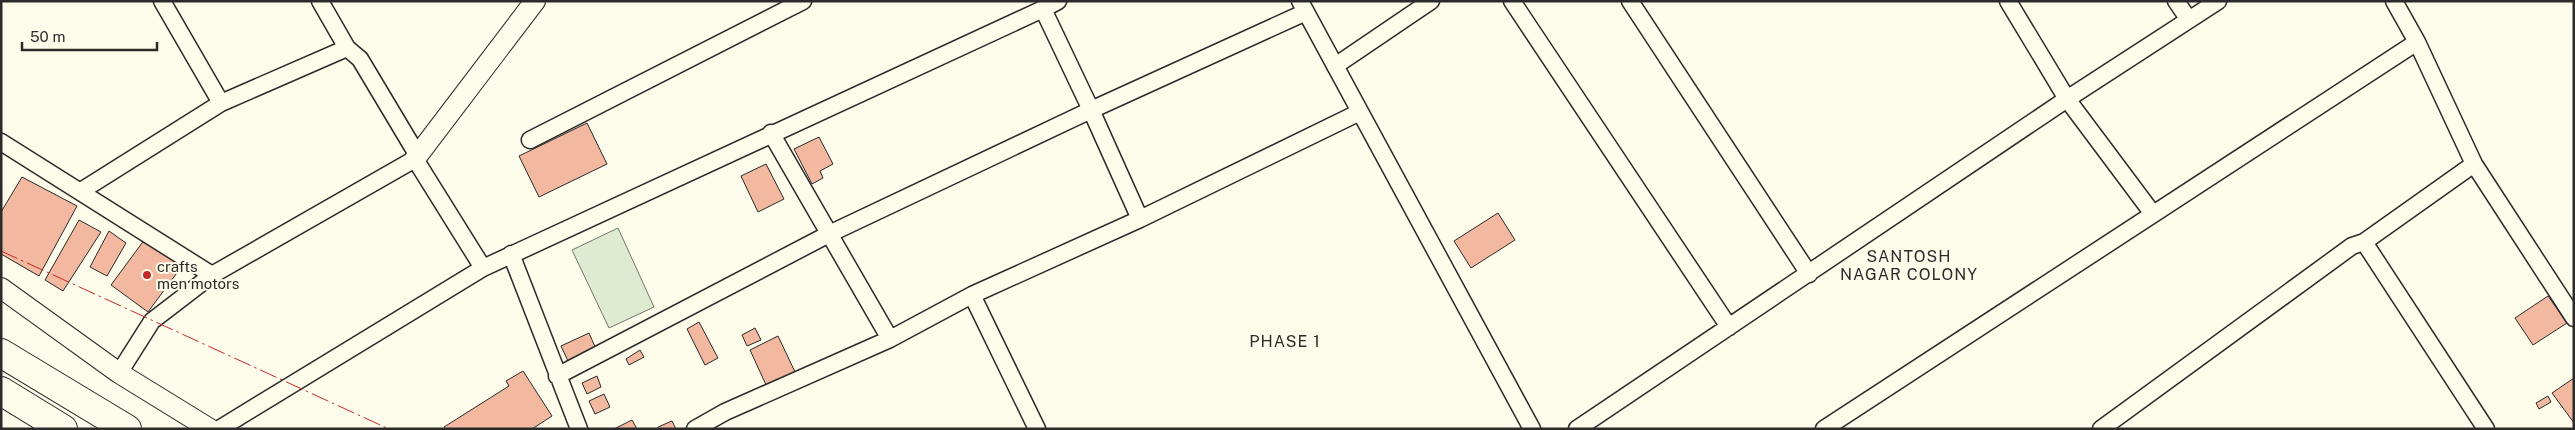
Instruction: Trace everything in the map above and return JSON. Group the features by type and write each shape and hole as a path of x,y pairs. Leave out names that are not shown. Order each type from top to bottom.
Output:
{"highway":[{"path":"1,353 127,429"},
{"path":"1,391 64,429"}],"street":[{"path":"162,1 222,102"},
{"path":"320,1 347,48 360,59 483,268"},
{"path":"119,373 152,321 212,274 417,157 535,1"},
{"path":"530,140 803,1"},
{"path":"219,429 483,268 1058,1"},
{"path":"1335,66 1431,1"},
{"path":"1512,1 1729,327"},
{"path":"1630,1 1809,274"},
{"path":"2008,1 2067,99 2153,214"},
{"path":"2176,1 2189,20"},
{"path":"1576,429 2067,99 2218,1"},
{"path":"2394,1 2417,42 2474,164 2574,318"},
{"path":"557,376 829,234 1091,110 1303,6 1532,429"},
{"path":"1043,9 1140,219"},
{"path":"1824,429 2417,42"},
{"path":"80,191 222,102 347,48"},
{"path":"695,429 725,412 890,339 972,295 1140,219 1360,112"},
{"path":"771,133 890,339"},
{"path":"1,142 212,274"},
{"path":"2101,429 2352,246 2364,242 2474,164"},
{"path":"2364,242 2485,428"},
{"path":"511,254 579,429"},
{"path":"1,288 119,373 210,429"},
{"path":"972,295 1038,429"}],"green space":[{"path":"618,228 654,307 609,328 572,250"}],"building":[{"path":"587,123 607,164 539,197 519,156"},
{"path":"819,137 833,164 820,171 823,178 812,184 794,149"},
{"path":"766,164 784,199 758,212 741,176"},
{"path":"22,177 77,206 39,276 1,254 1,212"},
{"path":"1498,213 1515,240 1471,268 1454,241"},
{"path":"79,220 101,232 63,291 45,280"},
{"path":"109,231 126,243 107,276 90,267"},
{"name":"crafts men motors","path":"145,239 182,266 148,312 111,285"},
{"path":"2548,296 2567,323 2533,345 2515,318"},
{"path":"699,322 718,358 705,365 687,329"},
{"path":"755,328 761,340 747,346 742,335"},
{"path":"589,333 596,349 568,361 561,346"},
{"path":"778,336 796,374 767,387 750,350"},
{"path":"640,350 644,357 629,365 626,359"},
{"path":"523,371 552,416 532,429 445,429 444,427 509,386 506,381"},
{"path":"597,376 601,387 587,394 582,383"},
{"path":"2574,378 2574,423 2552,393"},
{"path":"604,394 610,407 595,414 589,401"},
{"path":"2548,396 2551,402 2539,409 2536,403"},
{"path":"632,420 637,429 614,429"},
{"path":"672,421 676,429 658,429 658,427"}],"power":[{"path":"1,251 389,429"}],"place":[{"name":"crafts men motors","path":"147,275"}],"district":[{"name":"SANTOSH NAGAR COLONY","path":"1909,265"},
{"name":"PHASE 1","path":"1285,341"}]}
